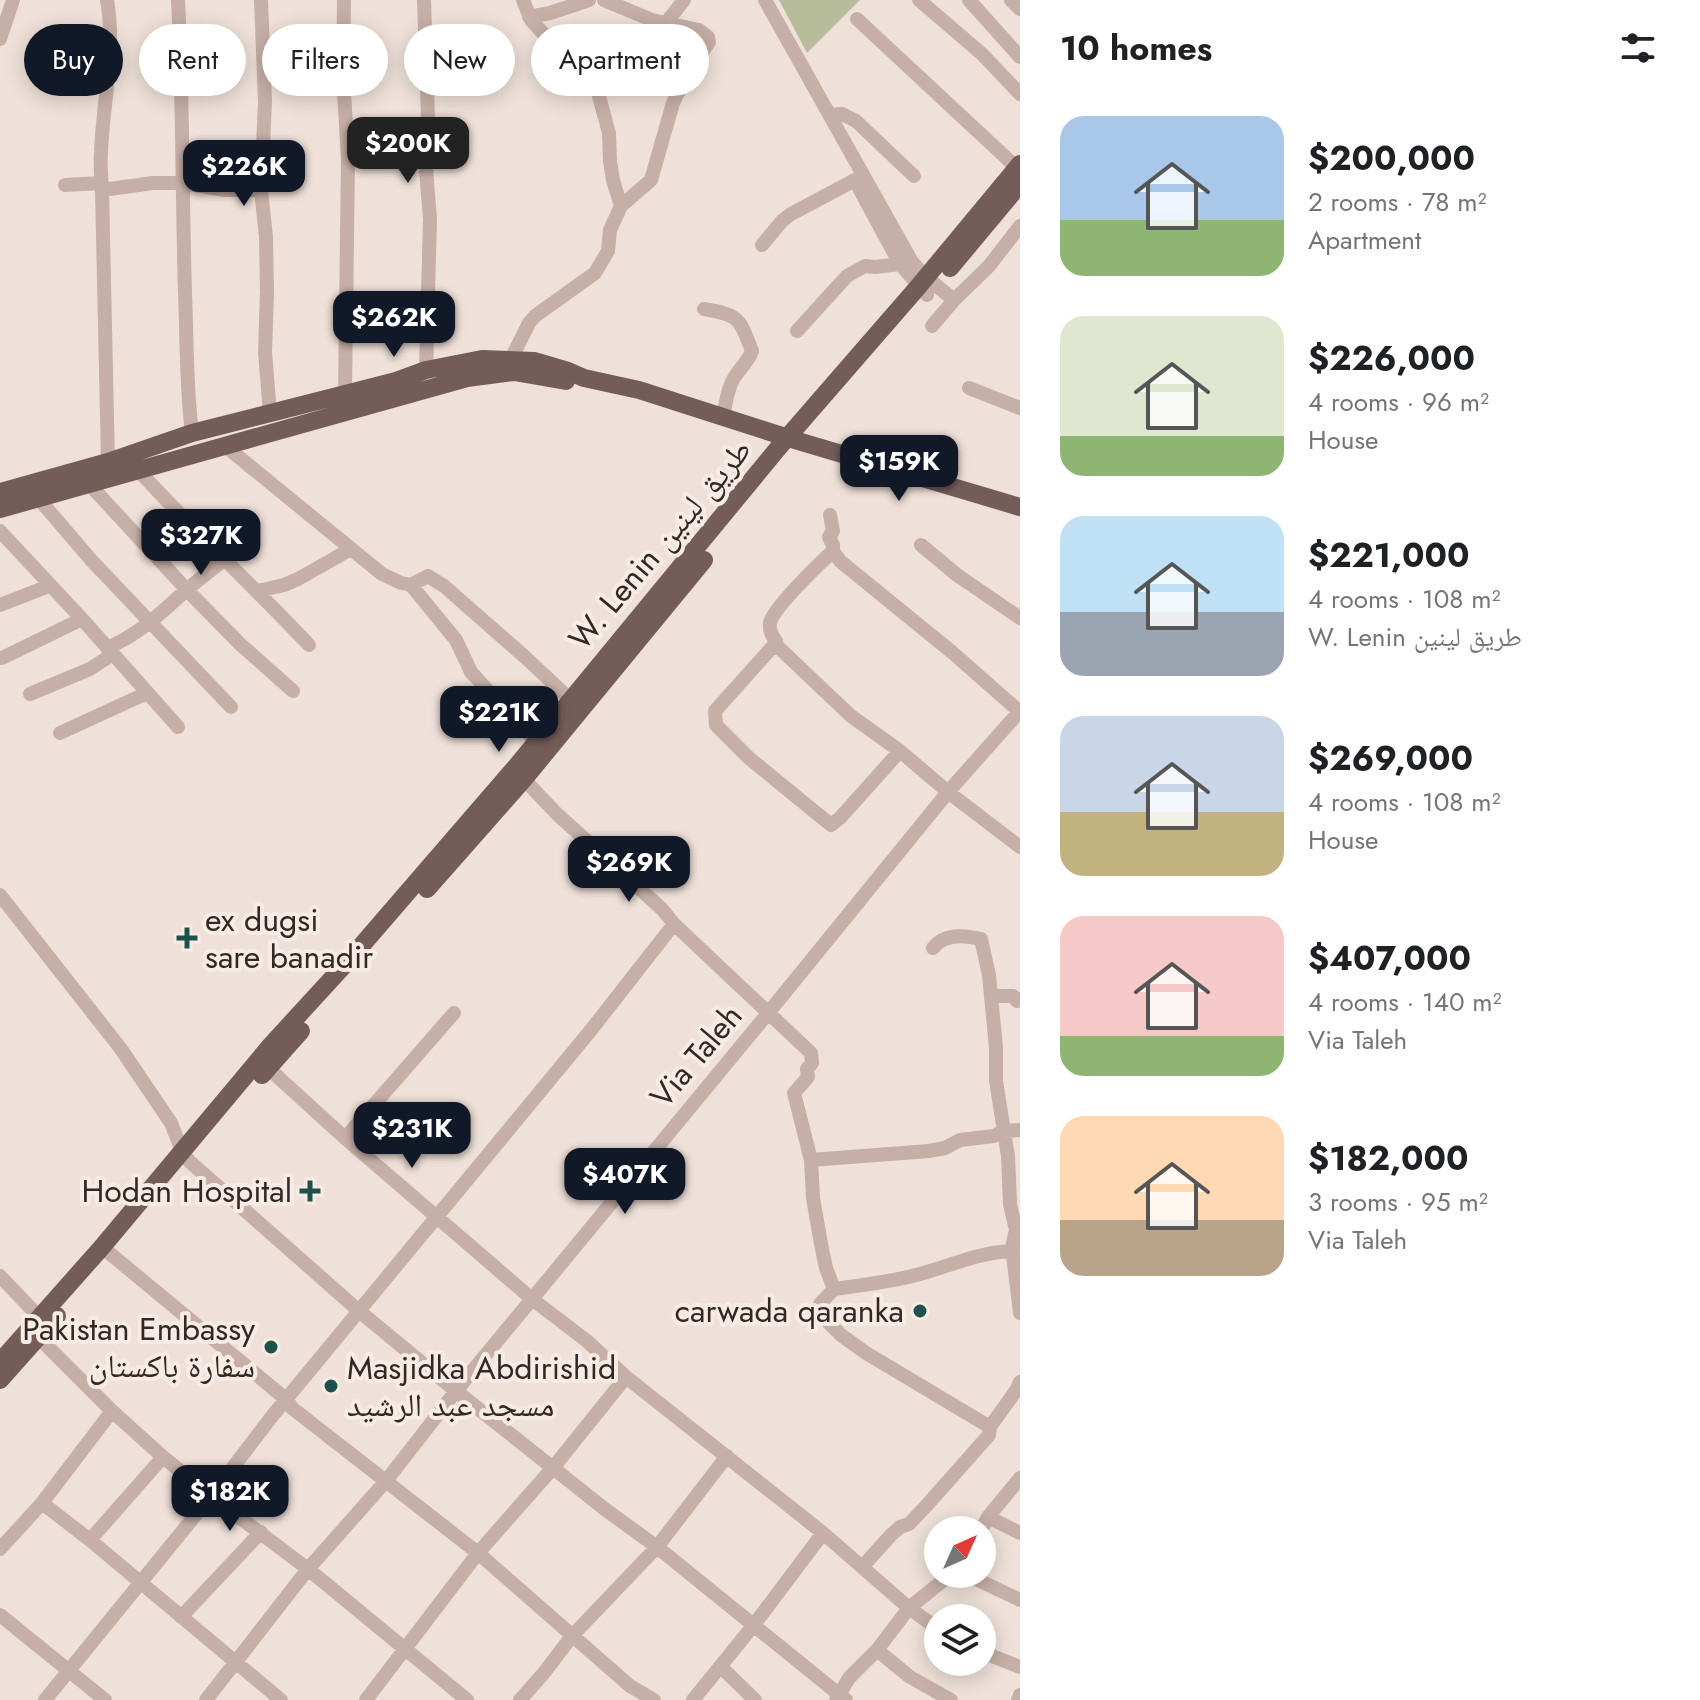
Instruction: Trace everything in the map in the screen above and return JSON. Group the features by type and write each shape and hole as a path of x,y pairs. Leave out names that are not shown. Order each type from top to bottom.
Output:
{"main road":[{"name":"W. Lenin طريق لينين","path":"185,1156 271,1045 519,774 536,741 570,699 701,553 789,444 927,286 1019,172"},
{"path":"0,492 108,462 192,433 396,381 426,370 482,359 534,361 584,378 639,390 723,416 789,444"},
{"path":"0,509 439,385 514,372 569,382 738,433 1020,507"},
{"path":"873,468 1020,518"},
{"path":"0,1380 39,1327 185,1156 268,1068 519,774 701,553"},
{"path":"0,1362 39,1327"}],"street":[{"path":"0,39 13,0"},
{"path":"107,0 111,14 101,154 108,462"},
{"path":"178,0 188,407 192,433"},
{"path":"261,0 265,102 261,190 266,237 265,352 270,413"},
{"path":"344,0 343,75 348,160 345,393"},
{"path":"424,0 428,119 426,169 430,219 426,370"},
{"path":"523,0 529,17 597,89 609,133 613,180 621,206"},
{"path":"529,17 589,0"},
{"path":"511,359 535,316 595,273 608,251 610,230 621,206 651,180 673,103 709,42 708,37 699,30 666,23 604,0"},
{"path":"666,23 684,0"},
{"path":"756,0 900,264 927,286 954,300"},
{"path":"765,0 927,286"},
{"path":"919,0 982,54 1020,94"},
{"path":"969,0 1020,57"},
{"path":"1011,0 1020,9"},
{"path":"857,19 1019,172"},
{"path":"830,115 842,114 856,121 914,176"},
{"path":"762,245 791,214 855,180"},
{"path":"65,185 184,183 225,190 261,190"},
{"path":"932,326 989,266 1020,226"},
{"path":"797,331 847,276 865,266 900,264"},
{"path":"704,309 724,312 740,322 752,351 732,379 723,416"},
{"path":"969,388 1020,408"},
{"path":"224,445 382,574 411,585 428,576 444,586 570,699"},
{"path":"139,471 309,645"},
{"path":"90,485 240,644 293,691"},
{"path":"38,498 82,550 231,707"},
{"path":"830,515 833,531 829,537 833,551 853,572 1020,711"},
{"path":"0,531 178,727"},
{"path":"921,545 957,575 1020,618"},
{"path":"0,556 16,548"},
{"path":"258,591 298,579 351,549"},
{"path":"833,551 799,584 770,621 770,634 775,644 851,716 1020,847"},
{"path":"30,694 90,669 151,623 224,560"},
{"path":"411,585 456,640 471,672 536,741"},
{"path":"0,605 49,586"},
{"path":"2,658 82,619"},
{"path":"775,644 715,711 716,725 749,758 831,825 900,751"},
{"path":"60,733 147,693"},
{"name":"Via Taleh","path":"206,1700 308,1569 386,1481 456,1391 948,792 1020,711"},
{"path":"519,774 557,814 662,909 674,924 811,1053 808,1077 794,1093 811,1160 813,1198 826,1268 834,1289"},
{"path":"0,895 121,1049 171,1123 185,1156 359,1311 552,1469 657,1547 840,1698 849,1678 877,1650 909,1608 934,1588"},
{"path":"45,1700 674,924"},
{"path":"933,948 939,940 955,935 981,939 989,975 996,1081 1008,1156 1010,1204 1016,1230 1020,1313"},
{"path":"991,996 1020,999"},
{"path":"345,1138 454,1013"},
{"path":"268,1068 532,1299 823,1533 924,1619"},
{"path":"811,1160 929,1151 945,1148 960,1140 1020,1130"},
{"path":"990,1427 841,1335 822,1316 820,1304 834,1289 923,1274 969,1258 1010,1251 1016,1245"},
{"path":"107,1251 287,1400 292,1408 478,1553 630,1686 654,1700"},
{"path":"0,1276 39,1327 112,1411 163,1457 308,1569 467,1700"},
{"path":"369,1699 478,1553 552,1469 626,1377"},
{"path":"863,1566 891,1535 909,1524 989,1435 990,1427 1020,1382"},
{"path":"0,1549 42,1503 112,1411"},
{"path":"520,1700 572,1636 657,1547 727,1456"},
{"path":"90,1540 163,1457"},
{"path":"990,1516 1020,1478"},
{"path":"42,1503 281,1700"},
{"path":"996,1527 1020,1533"},
{"path":"181,1617 261,1532"},
{"path":"693,1700 823,1533"},
{"path":"995,1588 1020,1600"},
{"path":"0,1615 105,1700"},
{"path":"877,1650 910,1677 951,1700"},
{"path":"996,1658 1020,1667"},
{"path":"721,1667 755,1700"}],"green space":[{"path":"779,0 860,0 807,53"}],"place":[{"name":"ex dugsi sare banadir","path":"187,938"},
{"name":"Hodan Hospital","path":"310,1191"},
{"name":"carwada qaranka","path":"920,1311"},
{"name":"Pakistan Embassy سفارة باكستان","path":"271,1347"},
{"name":"Masjidka Abdirishid مسجد عبد الرشيد","path":"331,1386"}]}
